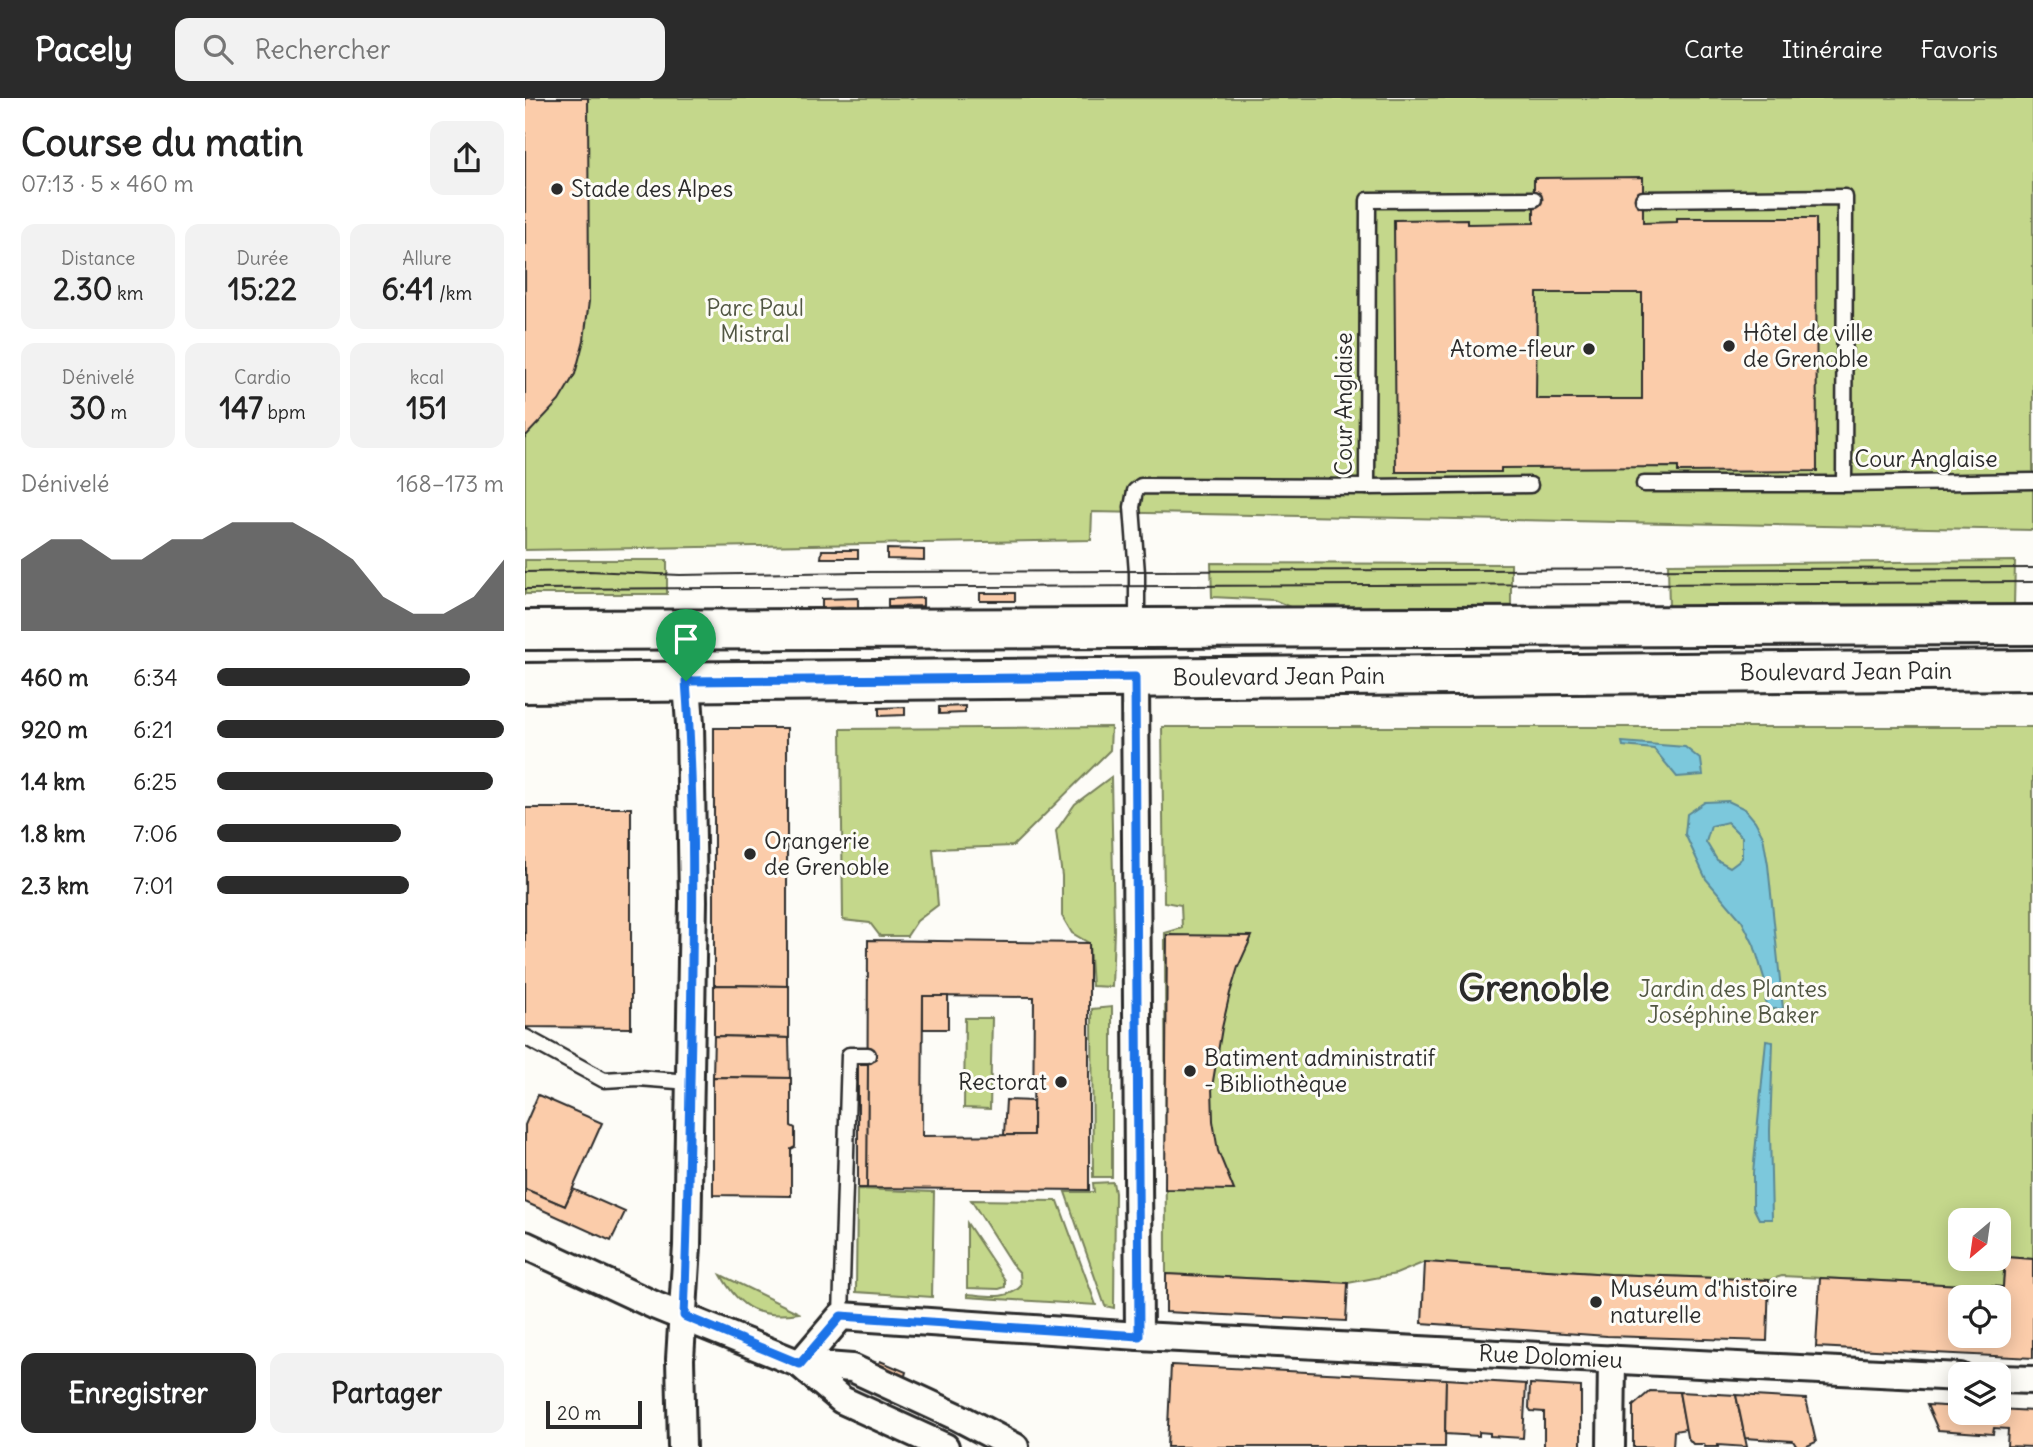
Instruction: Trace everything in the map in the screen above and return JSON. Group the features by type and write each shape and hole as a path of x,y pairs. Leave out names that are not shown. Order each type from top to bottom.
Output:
{"main road":[{"name":"Boulevard Jean Pain","path":"525,629 2033,625"},
{"name":"Boulevard Jean Pain","path":"525,683 2033,670"}],"street":[{"path":"682,1447 680,1359 687,1246 693,901 691,768 683,629"},
{"path":"1135,677 1139,1336"},
{"path":"525,1245 656,1306 800,1364 852,1368 958,1417 1015,1447"},
{"path":"800,1364 841,1316"},
{"name":"Rue Dolomieu","path":"841,1316 1139,1336 1948,1376"},
{"path":"1611,1447 1612,1359"},
{"path":"800,1364 842,1400 944,1447"},
{"path":"2011,1380 2033,1381"}],"lane":[{"name":"Cour Anglaise","path":"1643,199 1845,197 1844,484 2033,481"},
{"name":"Cour Anglaise","path":"1137,628 1137,573 1132,507 1135,491 1142,486 1367,487 1368,200 1534,199"},
{"path":"1644,484 1844,484"},
{"path":"1367,487 1530,485"},
{"path":"525,1037 604,1080 638,1078 690,1082"},
{"path":"841,1316 849,1055 868,1055"}],"green space":[{"name":"Parc Paul Mistral","path":"525,98 2033,98 2033,530 1092,512 1091,540 525,550"},
{"path":"525,560 667,560 667,594 525,594"},
{"path":"2015,561 2014,606 1669,608 1668,564"},
{"path":"1211,563 1511,564 1511,610 1297,610 1274,600 1212,597"},
{"path":"1111,727 1110,750 1013,846 933,849 938,905 917,921 907,936 880,936 870,923 843,920 841,729"},
{"name":"Jardin des Plantes Joséphine Baker","path":"1162,727 2033,727 2033,1259 2011,1257 2011,1208 1948,1208 1948,1271 2004,1271 2003,1285 1782,1276 1769,1280 1610,1274 1425,1262 1396,1274 1348,1283 1166,1274 1165,933 1182,928 1181,905 1164,902"},
{"path":"1111,777 1114,930 1112,987 1092,986 1089,943 1072,933 1062,916 1062,876 1056,831 1075,804"},
{"path":"1112,1007 1112,1177 1093,1177 1092,1009"},
{"path":"965,1018 992,1018 990,1109 964,1108"},
{"path":"1113,1182 1114,1308 1105,1306 1065,1192 1094,1192 1093,1183"},
{"path":"857,1189 934,1192 932,1297 856,1292"},
{"path":"971,1200 1058,1201 1096,1305 967,1297 967,1294 1009,1294 1021,1286 1020,1273"},
{"path":"967,1223 1005,1280 1005,1287 967,1288"},
{"path":"721,1275 799,1313 773,1314 752,1309 743,1304"}],"water":[{"path":"1622,742 1685,747 1701,760 1703,775 1677,777 1654,749 1623,746"},
{"path":"1728,801 1745,809 1763,836 1783,1009 1766,1009 1765,981 1754,945 1742,921 1706,879 1685,834 1687,814 1705,802","holes":["1727,822 1742,837 1742,858 1730,867 1717,860 1706,842 1711,826"]},
{"path":"1766,1041 1773,1042 1770,1131 1772,1219 1759,1219 1753,1207 1753,1173"}],"building":[{"name":"Stade des Alpes","path":"525,98 588,98 589,301 584,340 575,374 559,401 525,437"},
{"name":"Hôtel de ville de Grenoble","path":"1643,177 1643,223 1677,222 1677,218 1816,218 1817,471 1678,472 1678,467 1501,468 1501,472 1396,472 1394,220 1467,219 1467,224 1534,223 1534,178","holes":["1537,293 1642,293 1642,399 1536,399"]},
{"path":"887,549 924,550 924,560 887,559"},
{"path":"822,550 858,550 858,558 821,558"},
{"path":"980,593 1015,593 1015,601 980,601"},
{"path":"858,598 858,607 822,608 822,599"},
{"path":"923,598 923,606 888,607 888,599"},
{"path":"965,706 965,713 939,714 939,707"},
{"path":"905,707 905,715 879,716 879,708"},
{"name":"Orangerie de Grenoble","path":"714,728 787,728 787,986 714,985"},
{"path":"525,808 631,808 631,1028 525,1027"},
{"name":"Batiment administratif - Bibliothèque","path":"1167,935 1252,936 1230,993 1212,1087 1213,1121 1218,1151 1234,1190 1165,1189"},
{"name":"Rectorat","path":"868,940 1089,943 1089,1190 867,1188","holes":["923,996 1034,997 1033,1135 922,1136"]},
{"path":"714,985 789,986 789,1038 714,1036"},
{"path":"923,996 948,996 948,1029 923,1029"},
{"path":"714,1036 789,1038 790,1078 713,1077"},
{"path":"858,1064 868,1064 867,1188 858,1188"},
{"path":"713,1077 791,1078 791,1126 795,1128 795,1147 791,1149 791,1196 713,1195"},
{"path":"538,1095 602,1123 565,1206 525,1189 525,1125"},
{"path":"1006,1100 1033,1101 1033,1135 1004,1135"},
{"path":"525,1189 565,1206 573,1189 625,1212 611,1241 525,1202"},
{"path":"2011,1257 2033,1259 2033,1358 1816,1347 1820,1278 1962,1285 1948,1285 1948,1348 2011,1348 2011,1285 2003,1285 2004,1271 2011,1271"},
{"name":"Muséum d'histoire naturelle","path":"1425,1262 1610,1274 1769,1280 1767,1341 1607,1336 1422,1323"},
{"path":"1166,1274 1348,1283 1346,1321 1166,1312"},
{"path":"880,1361 906,1372 904,1379 877,1368"},
{"path":"1171,1365 1446,1379 1445,1447 1167,1447"},
{"path":"1446,1379 1526,1384 1523,1438 1490,1436 1490,1433 1479,1432 1479,1436 1445,1434"},
{"path":"1530,1384 1581,1387 1581,1447 1544,1447 1544,1412 1531,1411 1529,1408"},
{"path":"1650,1391 1679,1392 1686,1429 1674,1431 1673,1447 1633,1447 1633,1406"},
{"path":"1679,1392 1736,1395 1747,1447 1705,1447 1704,1444 1693,1444 1687,1437"},
{"path":"1736,1395 1806,1399 1816,1442 1797,1447 1793,1441 1745,1438"},
{"path":"1927,1405 1948,1406 1948,1425 2011,1425 2011,1410 2033,1411 2033,1447 2007,1446 2008,1429 1994,1428 1993,1434 1938,1430"}],"tram line":[{"path":"525,572 589,571 680,575 2033,568"},
{"path":"525,589 2033,582"}],"place":[{"name":"Stade des Alpes","path":"557,189"},
{"name":"Hôtel de ville de Grenoble","path":"1729,346"},
{"name":"Atome-fleur","path":"1589,349"},
{"name":"Orangerie de Grenoble","path":"750,854"},
{"name":"Batiment administratif - Bibliothèque","path":"1190,1071"},
{"name":"Rectorat","path":"1061,1082"},
{"name":"Muséum d'histoire naturelle","path":"1596,1302"}],"district":[{"name":"Grenoble","path":"1534,988"}],"route":[{"path":"1135,677 1139,1336 841,1316 800,1364 684,1316 693,901 691,768 686,681 1135,677"}]}
